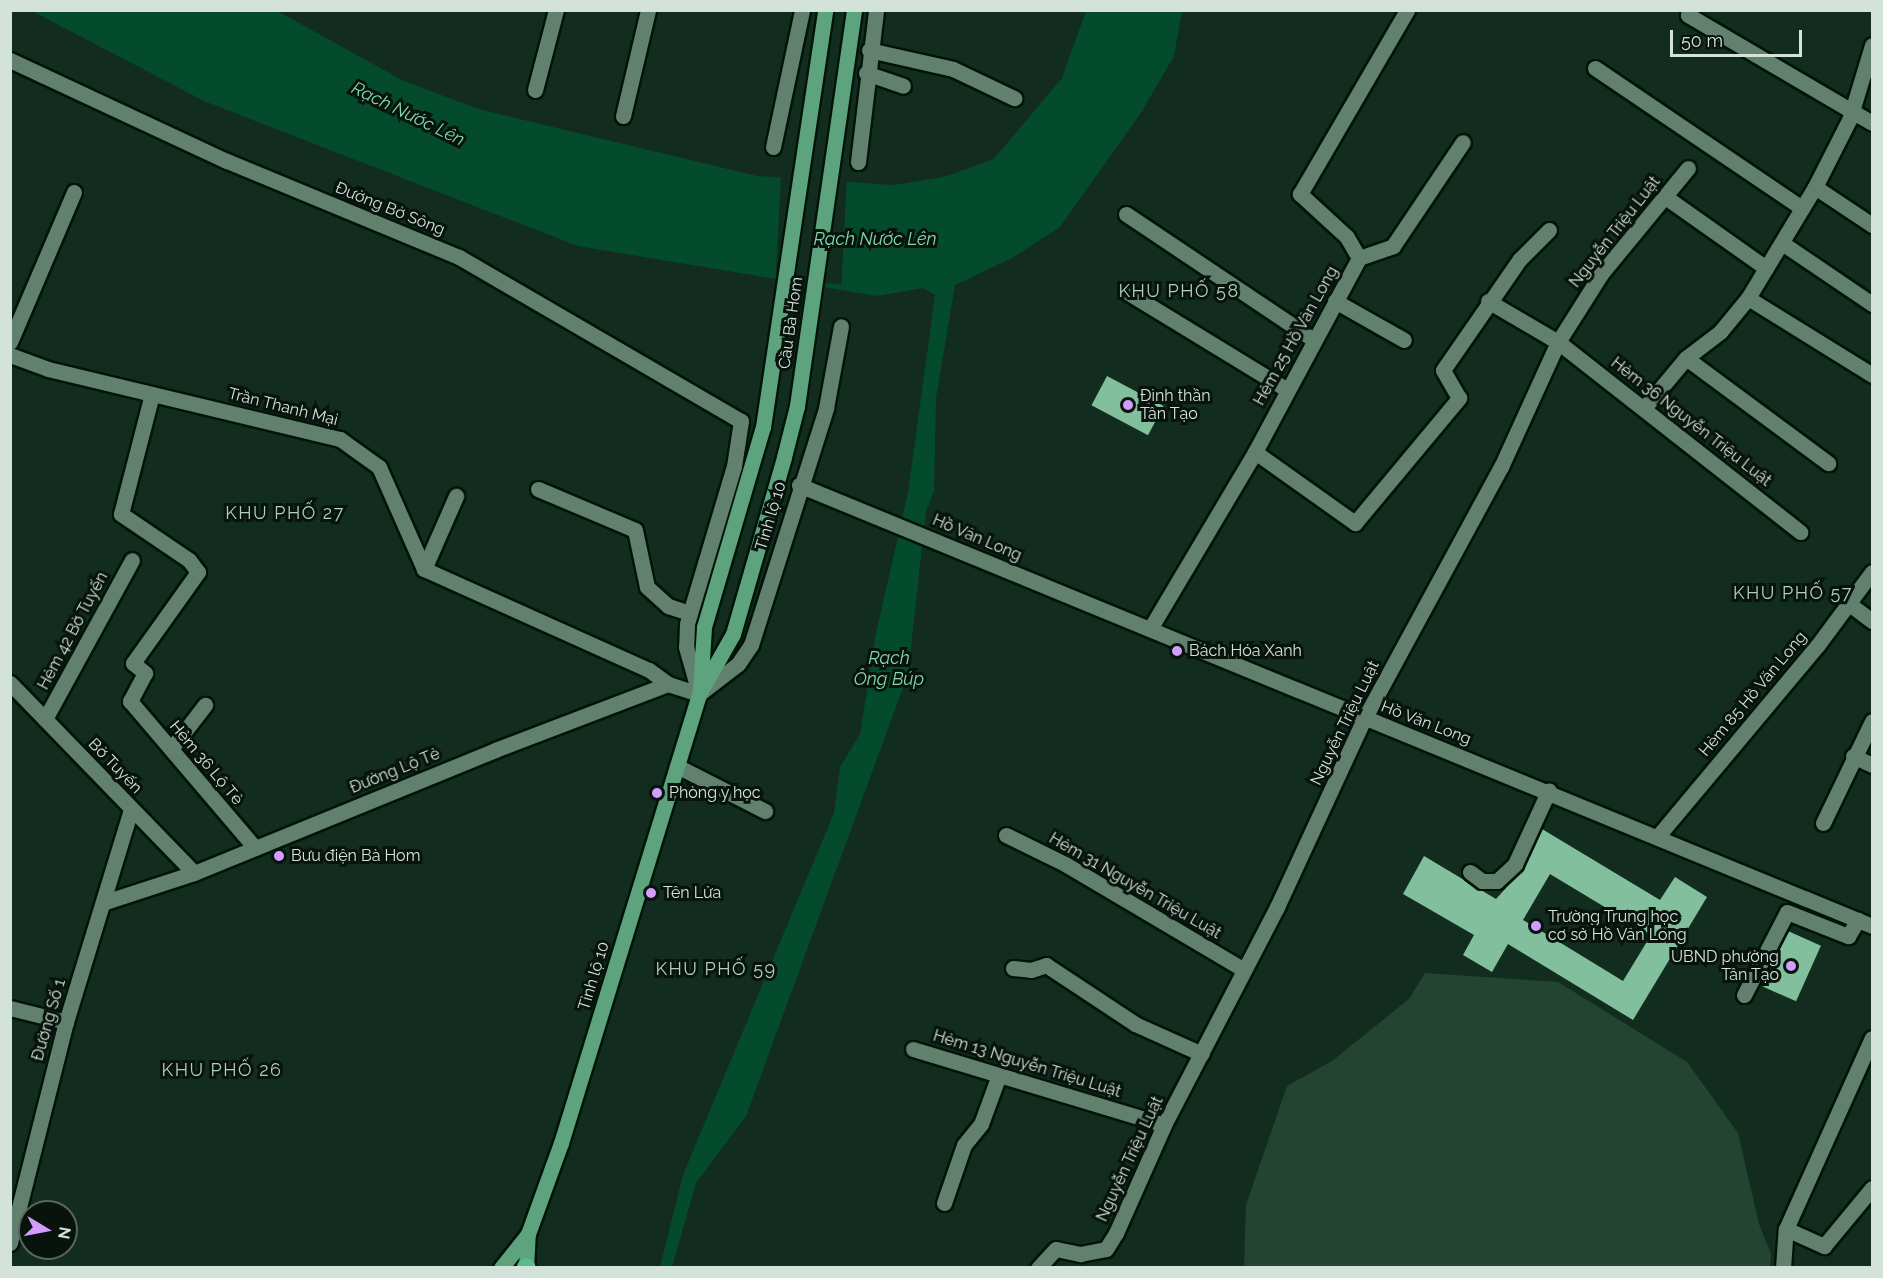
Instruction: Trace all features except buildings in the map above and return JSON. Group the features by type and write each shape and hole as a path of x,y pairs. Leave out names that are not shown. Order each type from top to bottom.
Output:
{"main road":[{"name":"Cầu Bà Hom","path":"704,627 763,427 825,10"},
{"name":"Cầu Bà Hom","path":"734,634 797,406 855,10"},
{"name":"Tỉnh lộ 10","path":"526,1267 528,1234 561,1143 699,694 704,627"},
{"name":"Tỉnh lộ 10","path":"699,694 734,634"},
{"path":"501,1268 528,1234"}],"street":[{"path":"535,90 556,10"},
{"path":"623,116 648,10"},
{"path":"773,147 802,10"},
{"path":"858,162 866,73 876,10"},
{"name":"Hẻm 25 Hồ Văn Long","path":"1150,629 1255,452 1286,389 1359,258 1347,237 1300,194 1407,10"},
{"path":"1685,12 1872,123"},
{"path":"1645,407 1686,358 1720,332 1748,298 1815,187 1852,111 1872,45"},
{"path":"869,50 959,72 1014,98"},
{"name":"Đường Bờ Sông","path":"10,60 227,161 459,257 741,421 734,466 690,613"},
{"path":"1595,68 1802,208"},
{"path":"866,73 903,86"},
{"path":"1359,258 1393,246 1415,216 1442,167 1456,155 1463,142"},
{"name":"Nguyễn Triệu Luật","path":"1038,1268 1056,1249 1080,1254 1106,1249 1164,1125 1244,970 1364,719 1501,467 1558,342 1601,274 1688,168"},
{"path":"1815,187 1872,225"},
{"path":"10,342 74,192"},
{"path":"1664,196 1766,268"},
{"path":"1126,214 1314,340"},
{"path":"1255,452 1355,522 1459,399 1443,370 1488,301 1520,258 1549,230"},
{"path":"1782,243 1872,304"},
{"path":"1127,292 1286,389"},
{"path":"1748,298 1872,375"},
{"name":"Hẻm 36 Nguyễn Triệu Luật","path":"1488,301 1558,342 1645,407 1800,532"},
{"path":"1335,302 1404,340"},
{"name":"Tỉnh lộ 10","path":"699,694 738,664 751,645 799,485 827,402 841,326"},
{"name":"Trần Thanh Mại","path":"10,355 48,369 340,439 379,467 424,568"},
{"path":"1686,358 1828,462"},
{"name":"Hẻm 36 Lộ Tẻ","path":"152,394 121,514 189,561 198,572 133,663 145,673 130,700 255,848"},
{"name":"Hồ Văn Long","path":"799,485 929,536 1364,719 1549,790 1865,923"},
{"path":"538,489 635,530 647,587 668,606 690,613 686,647 699,694"},
{"path":"456,496 424,568 649,670 668,684 699,694"},
{"name":"Hẻm 42 Bờ Tuyến","path":"45,719 132,560"},
{"name":"Hẻm 85 Hồ Văn Long","path":"1658,836 1817,646 1872,572"},
{"path":"1848,603 1872,621"},
{"name":"Bờ Tuyến","path":"10,683 194,873"},
{"name":"Đường Lộ Tẻ","path":"105,902 194,873 495,750 668,684"},
{"path":"171,750 205,705"},
{"path":"1823,823 1853,756 1872,721"},
{"path":"1853,756 1872,765"},
{"path":"677,766 765,811"},
{"path":"1470,872 1482,880 1497,881 1515,864 1549,790"},
{"name":"Đường Số 1","path":"10,1243 66,1022 105,902 130,808"},
{"name":"Hẻm 31 Nguyễn Triệu Luật","path":"1006,835 1065,864 1244,970"},
{"path":"1744,995 1787,912 1848,936 1865,923"},
{"path":"1013,968 1032,970 1046,965 1135,1024 1202,1054"},
{"path":"10,1008 66,1022"},
{"path":"1783,1268 1786,1230 1872,1038"},
{"name":"Hẻm 13 Nguyễn Triệu Luật","path":"913,1048 1164,1125"},
{"path":"944,1203 964,1145 981,1124 999,1075"},
{"path":"1786,1230 1824,1246 1872,1188"}],"shaded area":[{"path":"1425,973 1558,982 1687,1062 1738,1133 1759,1224 1771,1254 1770,1267 1244,1267 1246,1205 1287,1086 1332,1061 1409,999"}],"water":[{"name":"Rạch Nước Lên","path":"32,11 277,11 404,81 478,109 757,176 894,185 944,177 994,159 1062,78 1086,11 1182,11 1174,56 1142,111 1060,227 1012,258 955,285 936,398 934,491 926,511 908,674 746,1116 696,1183 672,1267 660,1267 683,1175 834,813 840,767 860,734 876,633 908,493 935,295 923,288 877,296 578,246 204,101"}],"pier":[{"path":"781,175 847,178 841,284 775,281"}],"place":[{"name":"Đình thần Tân Tạo","path":"1128,405"},
{"name":"Bách Hóa Xanh","path":"1177,651"},
{"name":"Phòng y học","path":"657,793"},
{"name":"Bưu điện Bà Hom","path":"279,856"},
{"name":"Tên Lửa","path":"651,893"},
{"name":"Trường Trung học cơ sở Hồ Văn Long","path":"1536,926"},
{"name":"UBND phường Tân Tạo","path":"1791,966"}],"district":[{"name":"KHU PHỐ 58","path":"1179,291"},
{"name":"KHU PHỐ 27","path":"285,513"},
{"name":"KHU PHỐ 57","path":"1793,593"},
{"name":"KHU PHỐ 59","path":"716,969"},
{"name":"KHU PHỐ 26","path":"222,1070"}],"water label":[{"name":"Rạch Ông Búp","path":"889,669"}]}
